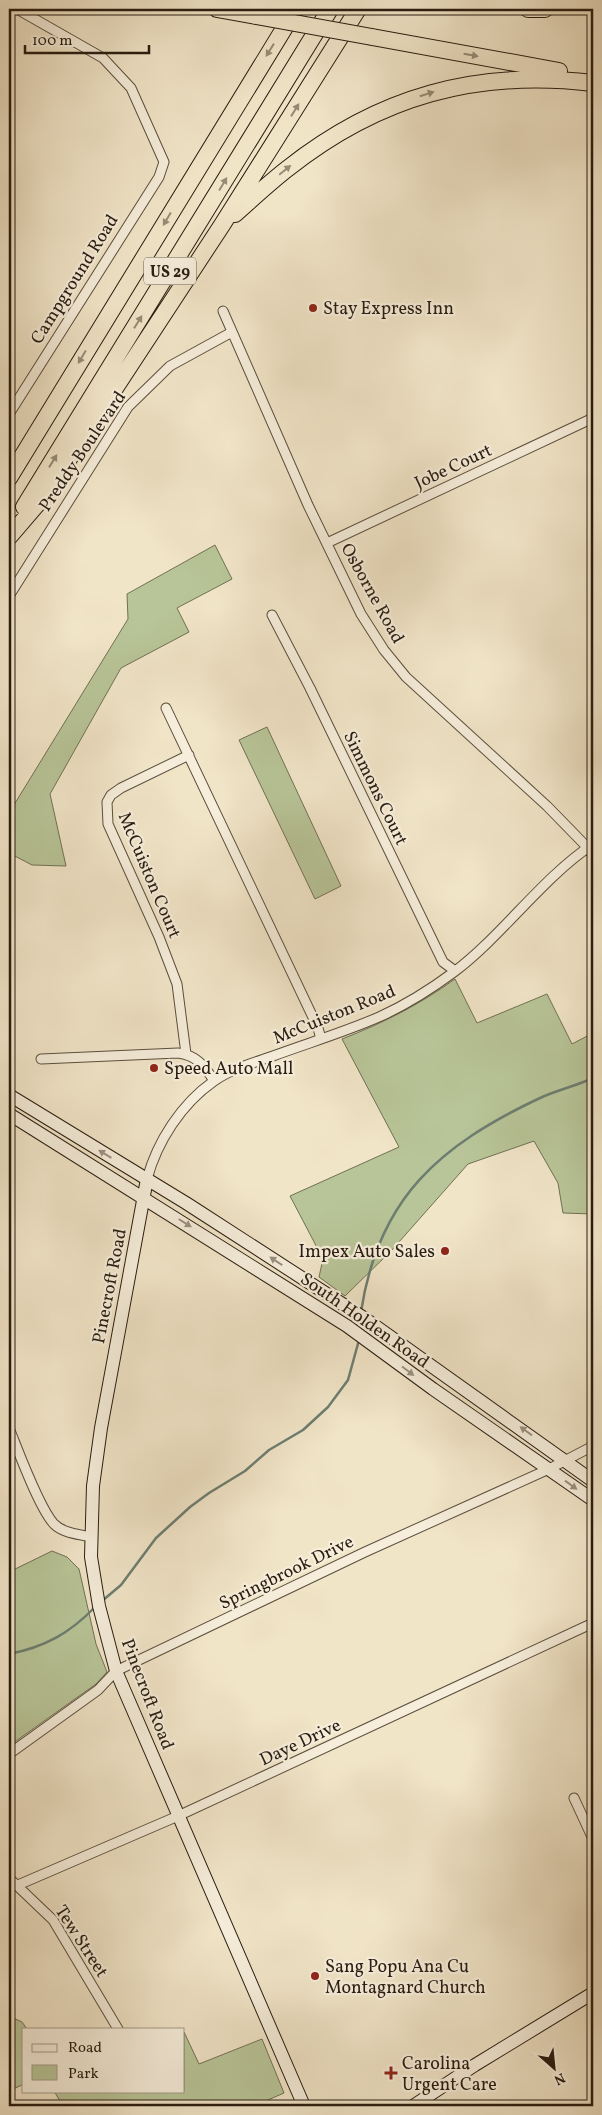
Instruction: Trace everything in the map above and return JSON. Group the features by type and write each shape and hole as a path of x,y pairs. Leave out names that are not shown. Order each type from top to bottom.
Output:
{"highway":[{"path":"217,9 593,77"},
{"name":"US 29","path":"9,478 296,9"},
{"name":"US 29","path":"9,532 330,9"},
{"path":"9,537 45,495 222,226 358,9"},
{"path":"528,9 545,9"},
{"path":"222,226 287,169 326,140 364,118 398,103 438,90 472,83 507,79 539,78 593,83"}],"main road":[{"name":"South Holden Road","path":"9,1095 361,1316 593,1480"},
{"name":"South Holden Road","path":"9,1114 347,1326 434,1390 593,1500"},
{"name":"Pinecroft Road","path":"147,1180 100,1428 93,1486 90,1536 99,1606 116,1671 304,2106"},
{"path":"413,2106 475,2065 593,1993"}],"street":[{"name":"Campground Road","path":"9,414 159,177 164,162 131,88 103,58 17,9"},
{"name":"Osborne Road","path":"223,311 327,543 361,614 384,650 406,678 591,846 593,856"},
{"name":"Preddy Boulevard","path":"9,596 128,407 170,366 232,332"},
{"name":"Jobe Court","path":"327,543 593,418"},
{"name":"Simmons Court","path":"272,615 310,688 442,962 455,971"},
{"path":"166,708 318,1028 320,1039"},
{"name":"McCuiston Court","path":"186,1054 177,984 159,937 110,830 106,809 111,795 120,788 189,755"},
{"name":"McCuiston Road","path":"147,1180 152,1162 176,1120 192,1100 214,1081 245,1066 320,1039 397,1008 455,971 542,887 591,846"},
{"path":"41,1059 186,1054 203,1065 214,1081"},
{"path":"9,1428 45,1509 54,1524 66,1532 90,1536"},
{"name":"Springbrook Drive","path":"9,1754 98,1690 116,1671 365,1552 550,1469 593,1446"},
{"name":"Daye Drive","path":"18,1885 178,1816 593,1623"},
{"path":"574,1798 593,1839"},
{"name":"Tew Street","path":"9,1878 53,1920 117,2028"}],"green space":[{"path":"215,545 232,579 177,608 189,632 121,668 50,794 66,866 32,865 9,853 9,813 128,619 127,594"},
{"path":"267,727 341,886 315,899 239,740"},
{"path":"455,979 477,1023 547,994 572,1044 593,1033 593,1214 563,1213 558,1183 534,1141 468,1164 391,1251 345,1296 319,1277 323,1259 290,1196 399,1147 342,1039 400,1013"},
{"path":"52,1551 67,1557 79,1569 96,1644 107,1672 96,1684 9,1746 9,1572"},
{"path":"9,2016 22,2022 26,2028 22,2028 22,2085 9,2091"},
{"path":"185,2034 199,2064 262,2039 284,2093 254,2106 63,2106 55,2092 185,2092"}],"waterway":[{"path":"361,1312 369,1272 382,1237 399,1207 419,1180 444,1156 472,1135 504,1116 546,1095 593,1078"},
{"path":"102,1601 121,1585 156,1538 190,1507 245,1471 269,1450 303,1430 328,1407 348,1380 359,1340"},
{"path":"9,1654 56,1638 95,1607"}],"place":[{"name":"Stay Express Inn","path":"313,308"},
{"name":"Speed Auto Mall","path":"154,1068"},
{"name":"Impex Auto Sales","path":"445,1251"},
{"name":"Sang Popu Ana Cu Montagnard Church","path":"315,1976"},
{"name":"Carolina Urgent Care","path":"391,2073"}]}
